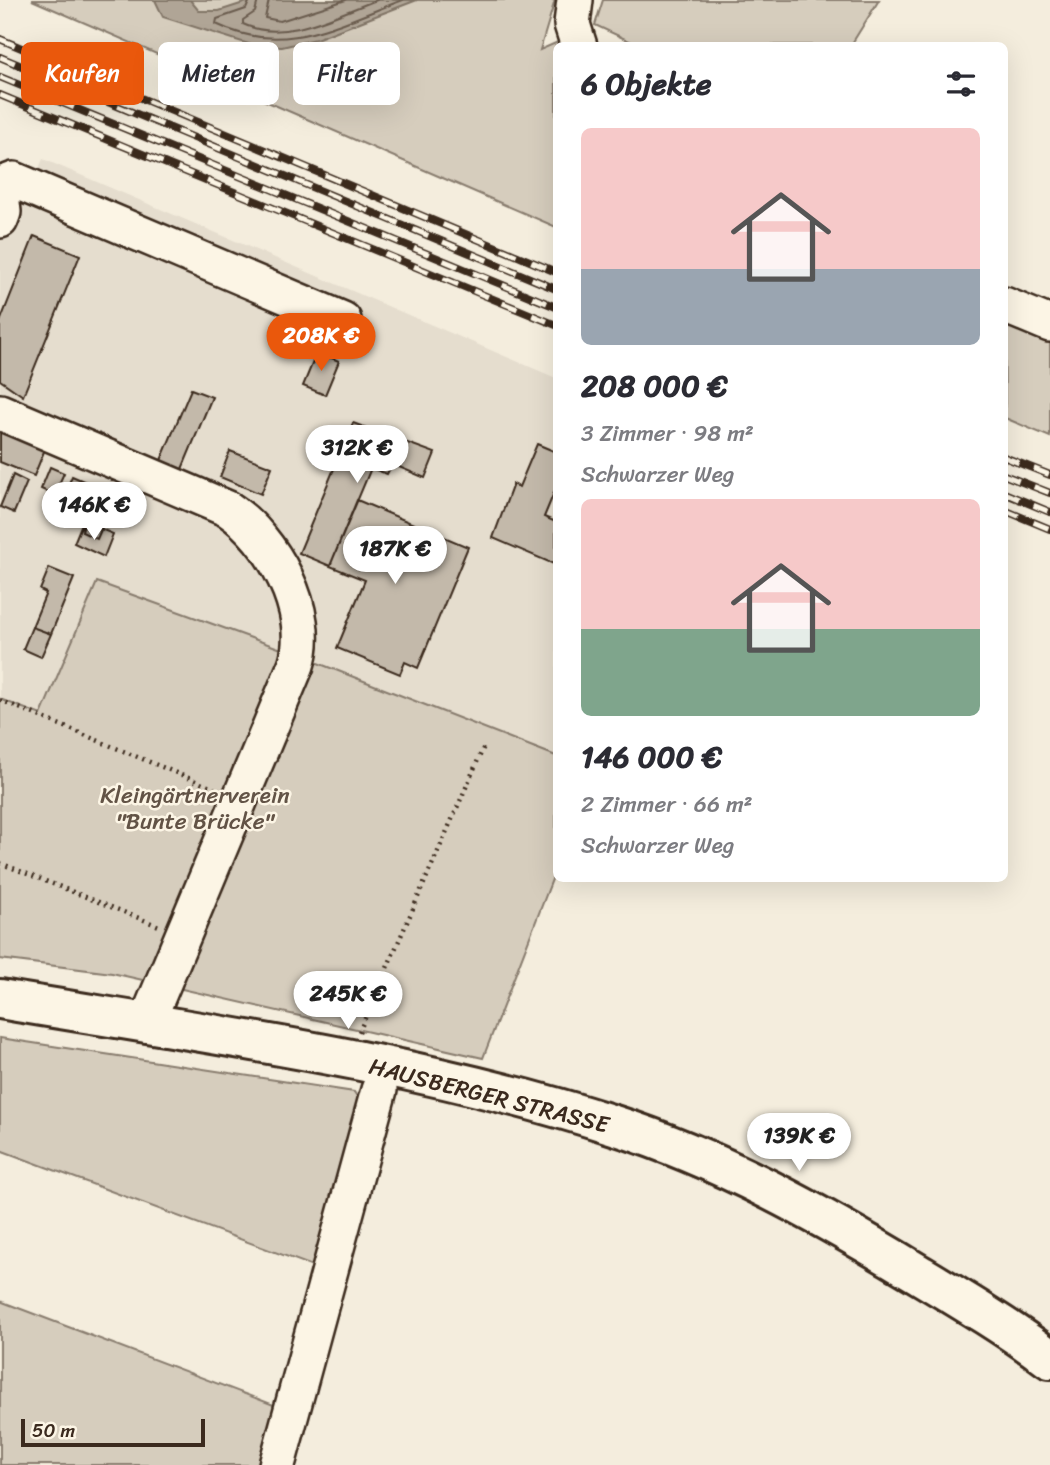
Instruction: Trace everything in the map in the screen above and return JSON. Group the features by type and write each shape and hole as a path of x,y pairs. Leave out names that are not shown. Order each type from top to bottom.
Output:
{"main road":[{"name":"HAUSBERGER STRASSE","path":"0,999 347,1060 533,1101 615,1125 681,1149 795,1204 876,1248 1050,1359"}],"street":[{"path":"575,0 572,24 578,42"},
{"path":"0,220 3,212 0,185 14,180 343,320"},
{"path":"1008,307 1050,324"},
{"path":"0,412 228,509 244,520 274,558 303,629 302,647 146,1024"},
{"path":"277,1465 379,1090"}],"path":[{"path":"0,700 239,798"},
{"path":"347,1060 485,744"},
{"path":"0,863 181,935"}],"shaded area":[{"path":"43,159 553,377 553,755 287,651 97,582 40,715 0,699 0,194 23,205"}],"green space":[{"path":"32,0 555,0 540,50 553,44 553,226 274,105 279,105 279,42 158,42 158,55 144,49 144,42 129,42"},
{"path":"603,0 879,0 853,42 632,42 595,25"},
{"path":"1008,312 1050,330 1050,437 1008,419"},
{"name":"Kleingärtnerverein \"Bunte Brücke\"","path":"97,582 287,651 553,755 553,877 483,1058 112,973 0,959 0,699 41,715"},
{"path":"0,1038 354,1092 368,1113 326,1271 0,1150"},
{"path":"0,1301 287,1410 271,1465 0,1465"}],"water":[{"path":"155,0 190,0 199,11 219,11 253,0 417,0 316,39 293,42 293,44 282,47 279,47 279,42 242,42 163,17"}],"building":[{"path":"34,236 80,255 23,396 0,380 0,322"},
{"path":"317,352 339,361 325,395 303,386"},
{"path":"191,389 212,397 180,474 159,465"},
{"path":"353,423 435,453 425,478 392,464 387,474 371,468 330,566 299,553"},
{"path":"0,430 45,449 34,476 0,462"},
{"path":"537,444 553,451 553,495 544,517 553,521 553,564 493,538 513,484 519,487"},
{"path":"230,451 272,467 261,494 220,477"},
{"path":"50,467 64,473 54,495 41,489"},
{"path":"13,475 27,482 14,513 0,507"},
{"path":"72,476 116,495 97,539 82,532 85,521 58,510"},
{"path":"357,500 468,547 418,668 405,662 400,674 337,648 365,580 330,566"},
{"path":"83,521 82,532 97,539 101,529 113,534 104,557 74,543"},
{"path":"49,568 74,578 51,634 32,627 46,593 40,590"},
{"path":"32,627 51,634 41,657 23,649"}],"railway":[{"path":"0,39 553,271"},
{"path":"0,57 553,288"},
{"path":"0,77 553,306"},
{"path":"0,95 553,324"},
{"path":"1008,459 1050,475"},
{"path":"1008,477 1050,493"},
{"path":"1008,495 1050,512"},
{"path":"1008,512 1050,529"}]}
